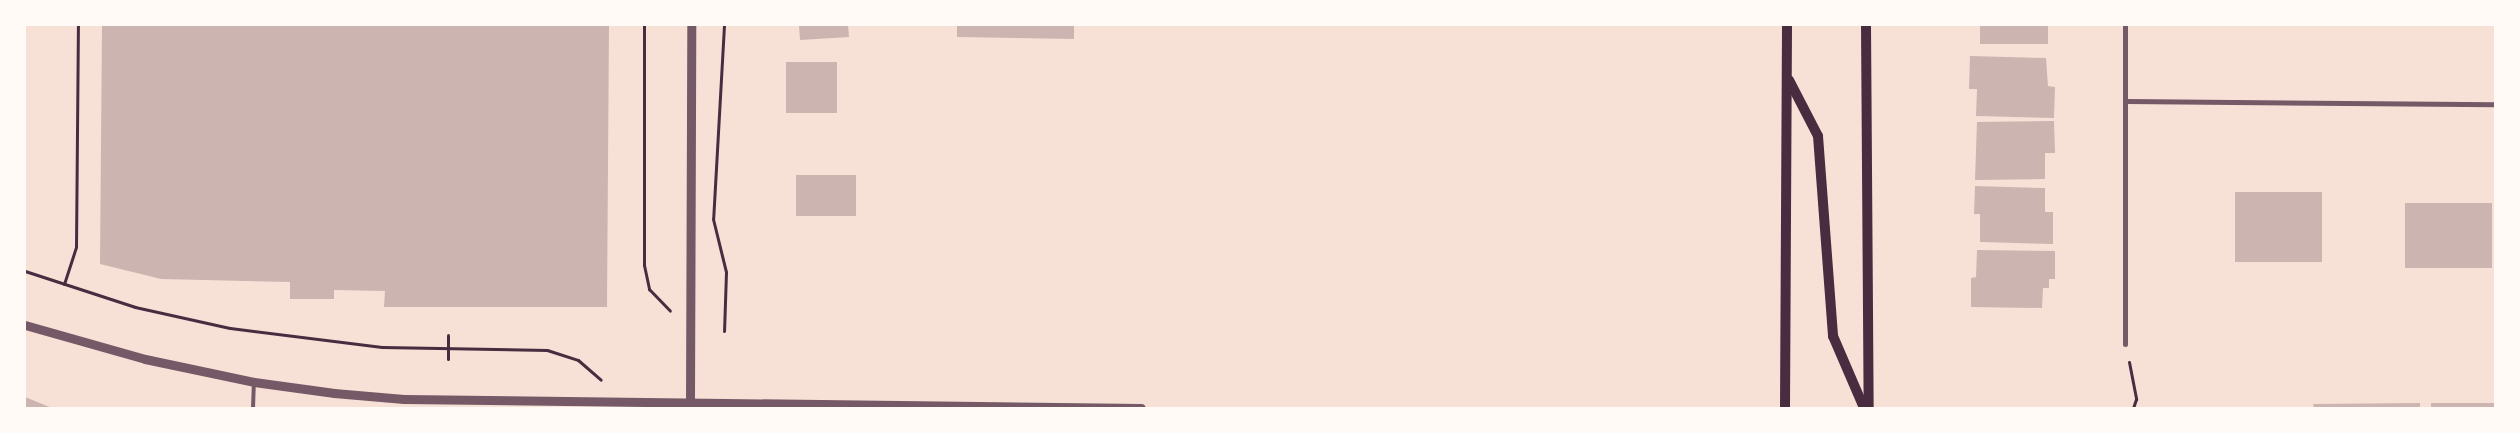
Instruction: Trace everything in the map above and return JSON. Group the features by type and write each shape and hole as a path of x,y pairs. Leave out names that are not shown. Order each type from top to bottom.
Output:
{"main road":[{"path":"1785,408 1787,25"},
{"path":"1866,25 1869,408"},
{"path":"1787,76 1818,136 1833,336 1864,408"}],"street":[{"path":"690,25 690,405"},
{"path":"2125,25 2125,344"},
{"path":"2126,101 2495,104"},
{"path":"25,326 145,359 254,382 334,393 404,398 690,405 1141,408"}],"lane":[{"path":"253,408 254,382"}],"path":[{"path":"64,284 76,247 78,25"},
{"path":"644,25 644,265 649,289 690,332"},
{"path":"724,25 713,220 726,272 724,332"},
{"path":"25,271 135,307 230,328 382,347 547,350 578,360 626,402"},
{"path":"448,335 448,359"},
{"path":"2125,344 2136,398 2132,408"}],"building":[{"path":"102,25 609,25 607,307 384,307 385,291 334,290 334,299 290,299 290,282 161,279 100,264"},
{"path":"799,25 848,25 849,37 800,40"},
{"path":"957,25 1074,25 1074,39 957,37"},
{"path":"1980,25 2048,25 2048,44 1980,44"},
{"path":"1970,56 2046,58 2048,86 2055,87 2054,118 1976,116 1977,89 1969,89"},
{"path":"786,62 837,62 837,113 786,113"},
{"path":"2054,121 2055,153 2045,153 2045,179 1975,180 1977,122"},
{"path":"796,175 856,175 856,216 796,216"},
{"path":"1975,186 2045,188 2045,212 2053,212 2053,244 1980,242 1980,214 1974,214"},
{"path":"2235,192 2322,192 2322,262 2235,262"},
{"path":"2405,203 2492,203 2492,268 2405,268"},
{"path":"1977,250 2055,251 2055,279 2049,279 2049,288 2043,288 2042,308 1971,307 1971,278 1976,277"},
{"path":"25,397 52,408 25,408"},
{"path":"2420,403 2420,408 2314,408 2313,404"},
{"path":"2431,403 2495,403 2495,408 2431,408"}]}
